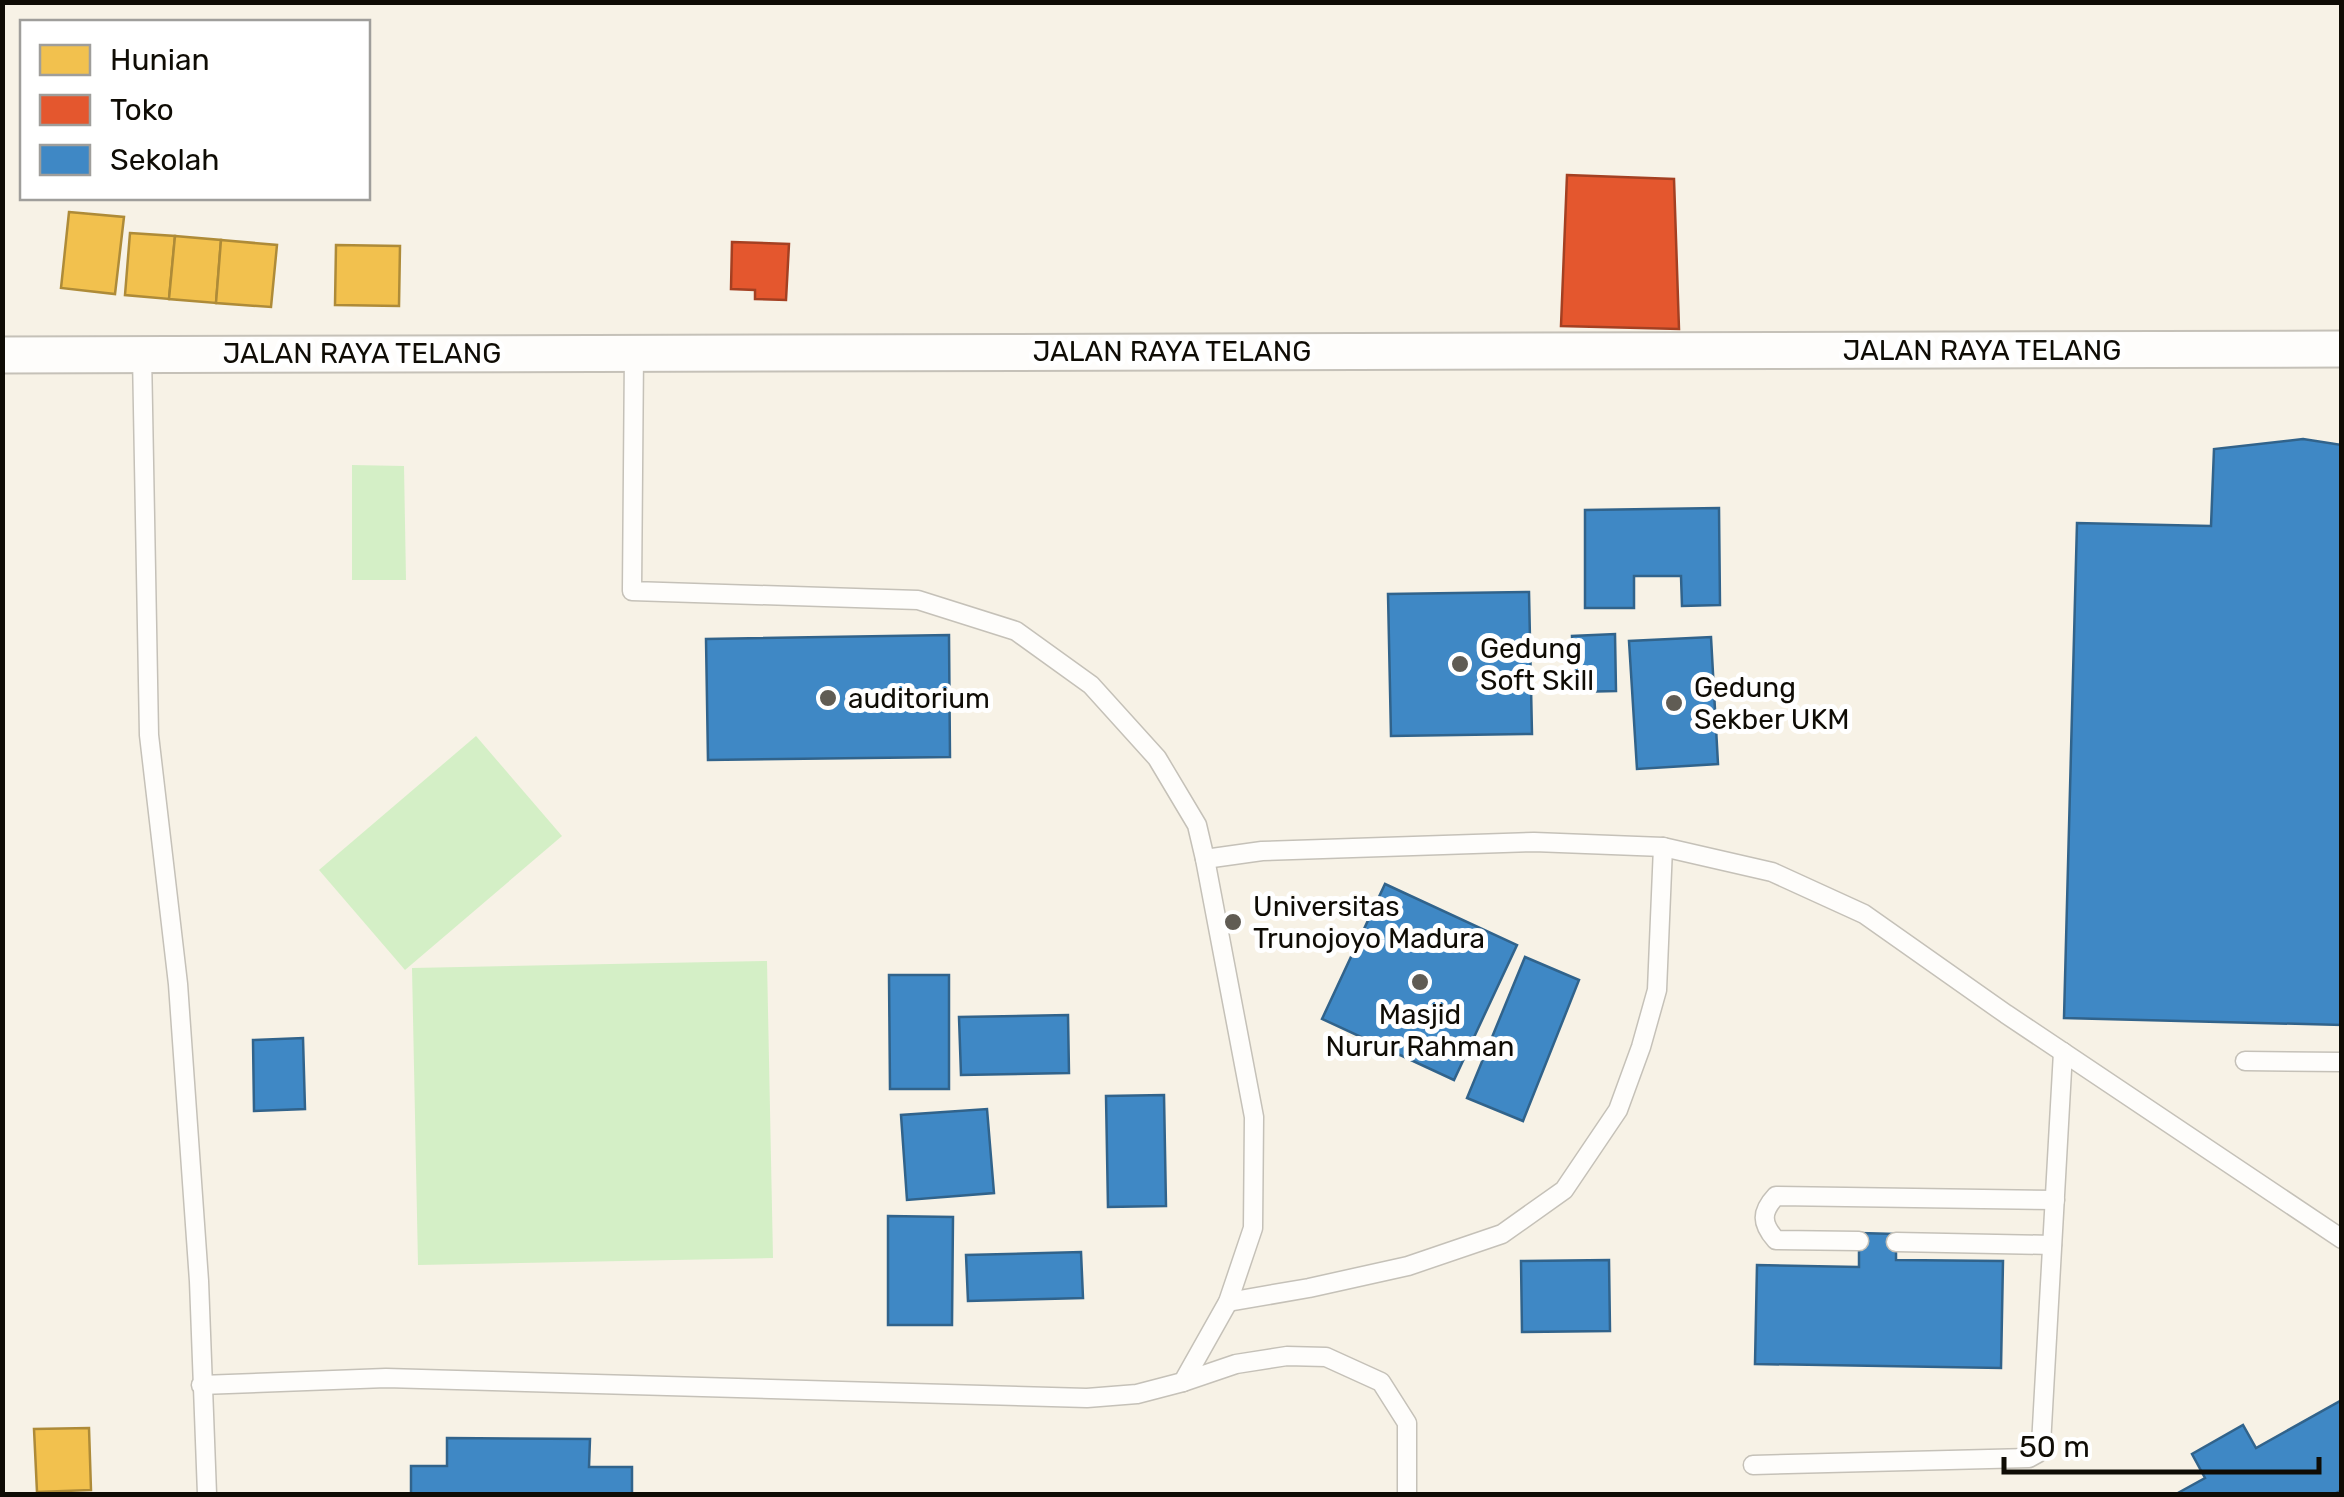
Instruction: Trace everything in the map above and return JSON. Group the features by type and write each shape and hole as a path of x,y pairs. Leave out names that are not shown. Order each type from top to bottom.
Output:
{"street":[{"name":"JALAN RAYA TELANG","path":"2,355 2342,349"}],"lane":[{"path":"634,352 632,590 918,600 1016,630 1090,685 1157,758 1197,825 1254,1118 1253,1228 1228,1302 1183,1382"},
{"path":"142,354 149,735 178,984 199,1281 207,1494"},
{"path":"1206,859 1262,850 1534,842 1663,847 1772,872 1864,914 2342,1239"},
{"path":"1228,1302 1408,1266 1502,1234 1564,1190 1618,1110 1641,1047 1657,990 1663,847"},
{"path":"1753,1465 2029,1458 2038,1452 2063,1052"},
{"path":"2245,1060 2342,1062"},
{"path":"1859,1241 1776,1240 1766,1230 1764,1217 1776,1196 2054,1200"},
{"path":"1896,1242 2052,1245"},
{"path":"202,1385 386,1378 1087,1398 1138,1394 1236,1364 1287,1356 1326,1357 1380,1382 1407,1422 1407,1494"}],"green space":[{"path":"352,465 404,466 406,580 352,580"},
{"path":"476,736 562,836 405,970 319,870"},
{"path":"767,961 773,1258 418,1265 412,968"}],"building: Hunian":[{"path":"69,212 124,217 115,294 61,288"},
{"path":"130,233 175,236 169,299 125,295"},
{"path":"175,236 221,240 216,303 169,299"},
{"path":"221,240 277,245 271,307 216,303"},
{"path":"336,245 400,246 399,306 335,305"},
{"path":"89,1428 91,1490 37,1492 34,1429"}],"building: Toko":[{"path":"1567,175 1674,179 1679,329 1561,326"},
{"path":"732,242 789,244 786,300 755,299 755,290 731,289"}],"building: Sekolah":[{"path":"2303,439 2342,445 2342,1025 2064,1018 2077,523 2211,526 2214,449"},
{"path":"1719,508 1720,605 1682,606 1681,576 1634,576 1634,608 1585,608 1585,510"},
{"name":"Gedung Soft Skill","path":"1529,592 1532,734 1391,736 1388,594"},
{"path":"1615,634 1616,691 1574,692 1572,636"},
{"name":"auditorium","path":"949,635 950,757 708,760 706,639"},
{"name":"Gedung Sekber UKM","path":"1711,637 1718,764 1637,769 1629,641"},
{"name":"Masjid Nurur Rahman","path":"1385,884 1517,945 1454,1080 1322,1019"},
{"path":"1525,957 1579,980 1523,1121 1467,1098"},
{"path":"889,975 949,975 949,1089 890,1089"},
{"path":"1068,1015 1069,1073 961,1075 959,1017"},
{"path":"303,1038 305,1109 254,1111 253,1040"},
{"path":"1164,1095 1166,1206 1108,1207 1106,1096"},
{"path":"987,1109 994,1193 907,1200 901,1115"},
{"path":"888,1216 953,1217 952,1325 888,1325"},
{"path":"1859,1233 1896,1234 1896,1260 2003,1261 2001,1368 1755,1364 1757,1265 1859,1267"},
{"path":"1081,1252 1083,1298 968,1301 966,1255"},
{"path":"1609,1260 1610,1331 1522,1332 1521,1261"},
{"path":"2342,1400 2342,1490 2334,1494 2176,1494 2205,1478 2192,1454 2243,1425 2256,1448"},
{"path":"447,1438 590,1439 589,1467 632,1467 632,1494 411,1494 411,1466 447,1466"}],"place":[{"name":"Gedung Soft Skill","path":"1460,664"},
{"name":"auditorium","path":"828,698"},
{"name":"Gedung Sekber UKM","path":"1674,703"},
{"name":"Universitas Trunojoyo Madura","path":"1233,922"},
{"name":"Masjid Nurur Rahman","path":"1420,982"}]}
